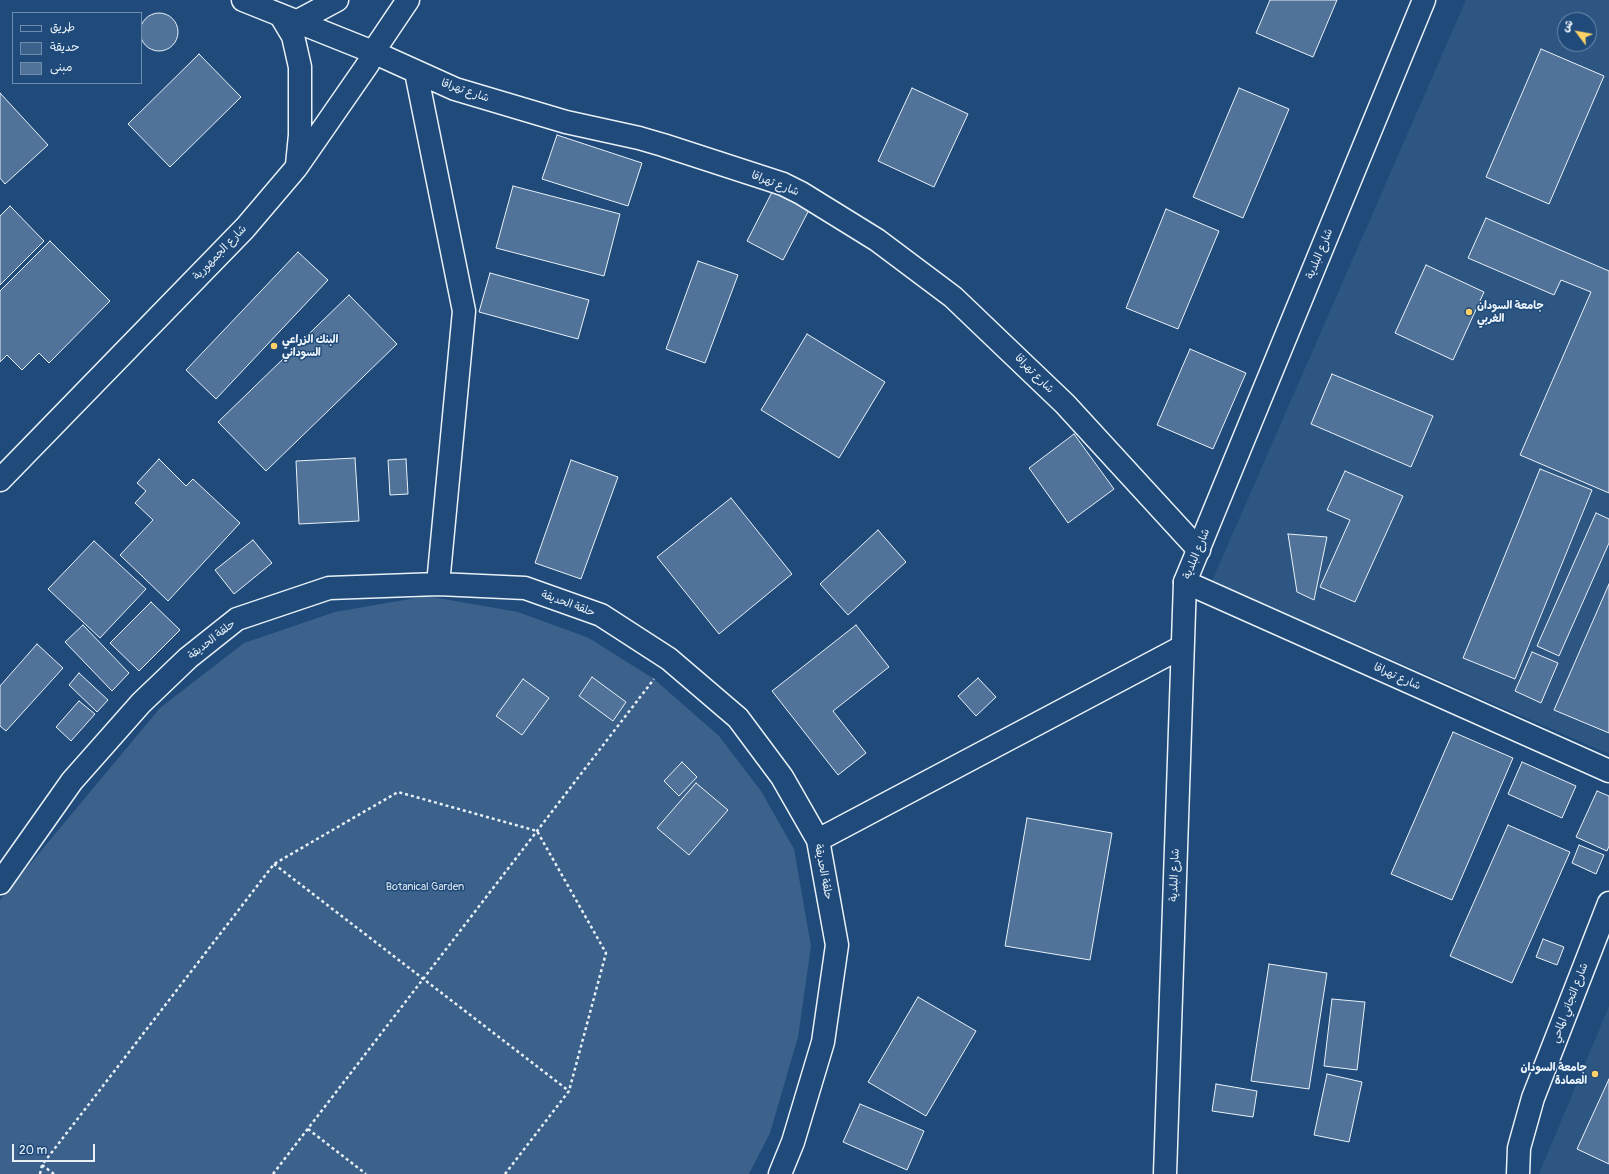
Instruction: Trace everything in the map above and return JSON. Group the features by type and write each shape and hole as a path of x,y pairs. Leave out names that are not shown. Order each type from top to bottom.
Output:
{"street":[{"name":"شارع تهراقا","path":"243,0 373,52 455,89 566,122 657,143 783,184 801,193 877,240 952,297 1065,404 1199,550"},
{"path":"296,168 300,135 300,67 288,19 337,0"},
{"name":"شارع الجمهورية","path":"0,480 245,228 296,168 368,64 373,52 408,0"},
{"name":"شارع البلدية","path":"1165,1174 1185,582 1424,0"},
{"path":"416,72 464,311 438,584"},
{"name":"شارع تهراقا","path":"1185,582 1609,771"},
{"name":"حلقة الحديقة","path":"0,883 72,781 141,703 188,658 237,619 329,588 438,584 525,588 601,615 669,659 738,718 782,777 818,840 837,945 823,1042 794,1142 780,1174"},
{"path":"818,840 1182,647"},
{"name":"شارع التجاني الماحي","path":"1518,1174 1519,1148 1533,1098 1609,903"}],"path":[{"path":"273,1174 669,659"},
{"path":"40,1174 42,1165 274,864 398,792 537,831 606,953 569,1091 505,1174"},
{"path":"274,864 569,1091"},
{"path":"308,1129 366,1174"},
{"path":"42,1165 54,1174"}],"shaded area":[{"name":"جامعة السودان الغربي","path":"1466,0 1609,0 1609,754 1212,581"},
{"name":"جامعة السودان العمادة","path":"1609,1006 1609,1174 1539,1174 1552,1143"}],"green space":[{"name":"Botanical Garden","path":"427,596 518,612 589,638 654,679 719,736 761,791 794,849 811,946 798,1037 770,1133 749,1174 0,1174 0,900 160,708 244,643 335,612"}],"building":[{"path":"1270,0 1337,0 1313,57 1256,33"},
{"path":"163,13 170,16 175,21 178,28 178,36 175,43 166,50 152,50 142,41 142,23 152,14"},
{"path":"1541,49 1604,76 1549,204 1486,177"},
{"path":"199,54 241,97 170,167 128,124"},
{"path":"912,88 968,114 934,187 878,161"},
{"path":"1239,88 1289,109 1243,218 1193,197"},
{"path":"0,93 48,145 5,184 0,178"},
{"path":"557,135 642,163 628,206 542,179"},
{"path":"513,186 620,214 604,276 496,248"},
{"path":"772,192 809,210 783,260 747,241"},
{"path":"10,206 44,241 0,285 0,216"},
{"path":"1166,209 1219,231 1178,329 1126,308"},
{"path":"1486,218 1609,271 1609,493 1520,455 1591,292 1561,280 1554,295 1468,258"},
{"path":"50,241 110,301 49,363 39,353 22,370 7,355 0,362 0,291"},
{"path":"298,252 328,280 216,399 186,370"},
{"path":"698,261 738,275 705,363 666,349"},
{"path":"1426,265 1484,292 1453,360 1395,333"},
{"path":"490,273 589,300 578,339 479,312"},
{"path":"349,295 397,344 266,471 218,422"},
{"path":"807,334 885,382 839,458 761,410"},
{"path":"1190,349 1246,373 1213,449 1157,425"},
{"path":"1332,374 1433,416 1411,467 1311,424"},
{"path":"1074,434 1114,489 1068,523 1029,468"},
{"path":"355,458 359,521 299,524 296,461"},
{"path":"159,459 186,486 193,479 240,523 168,601 120,555 153,520 135,503 146,491 137,483"},
{"path":"406,459 408,494 390,495 388,460"},
{"path":"571,460 618,477 581,579 535,563"},
{"path":"1540,469 1592,490 1515,679 1463,658"},
{"path":"1345,471 1403,496 1355,602 1320,587 1350,520 1327,510"},
{"path":"731,498 792,574 719,634 657,557"},
{"path":"1596,513 1609,519 1609,543 1559,656 1537,646"},
{"path":"878,530 906,562 848,615 820,584"},
{"path":"1288,534 1327,537 1314,600 1297,592"},
{"path":"253,540 272,563 234,594 215,570"},
{"path":"94,541 146,589 100,638 48,589"},
{"path":"1609,584 1609,733 1554,710"},
{"path":"151,602 180,630 139,671 110,643"},
{"path":"83,625 129,673 112,691 65,642"},
{"path":"856,625 889,667 833,711 866,753 838,775 772,691"},
{"path":"37,644 63,668 6,731 0,726 0,686"},
{"path":"1532,652 1558,663 1541,703 1515,691"},
{"path":"79,673 108,700 97,712 69,685"},
{"path":"592,677 626,702 613,721 579,696"},
{"path":"978,678 996,697 976,716 958,696"},
{"path":"523,679 549,698 522,735 496,716"},
{"path":"79,701 95,714 71,741 56,727"},
{"path":"1453,732 1513,758 1452,900 1391,874"},
{"path":"682,762 697,777 679,796 664,781"},
{"path":"1522,762 1576,786 1562,818 1508,794"},
{"path":"696,783 728,810 689,855 657,828"},
{"path":"1597,791 1609,796 1609,846 1607,851 1576,837"},
{"path":"1027,818 1112,833 1090,960 1005,946"},
{"path":"1508,825 1570,852 1512,983 1450,956"},
{"path":"1579,845 1604,855 1596,874 1572,863"},
{"path":"1543,939 1564,947 1557,965 1536,957"},
{"path":"1269,964 1327,973 1309,1089 1251,1081"},
{"path":"918,997 976,1031 926,1116 868,1082"},
{"path":"1332,999 1365,1002 1357,1070 1324,1066"},
{"path":"1327,1074 1362,1082 1349,1142 1314,1135"},
{"path":"1609,1079 1609,1164 1577,1149"},
{"path":"1216,1084 1257,1091 1253,1117 1212,1111"},
{"path":"860,1104 924,1131 907,1170 843,1142"}],"place":[{"name":"جامعة السودان الغربي","path":"1469,312"},
{"name":"البنك الزراعي السوداني","path":"274,346"},
{"name":"جامعة السودان العمادة","path":"1595,1074"}]}
